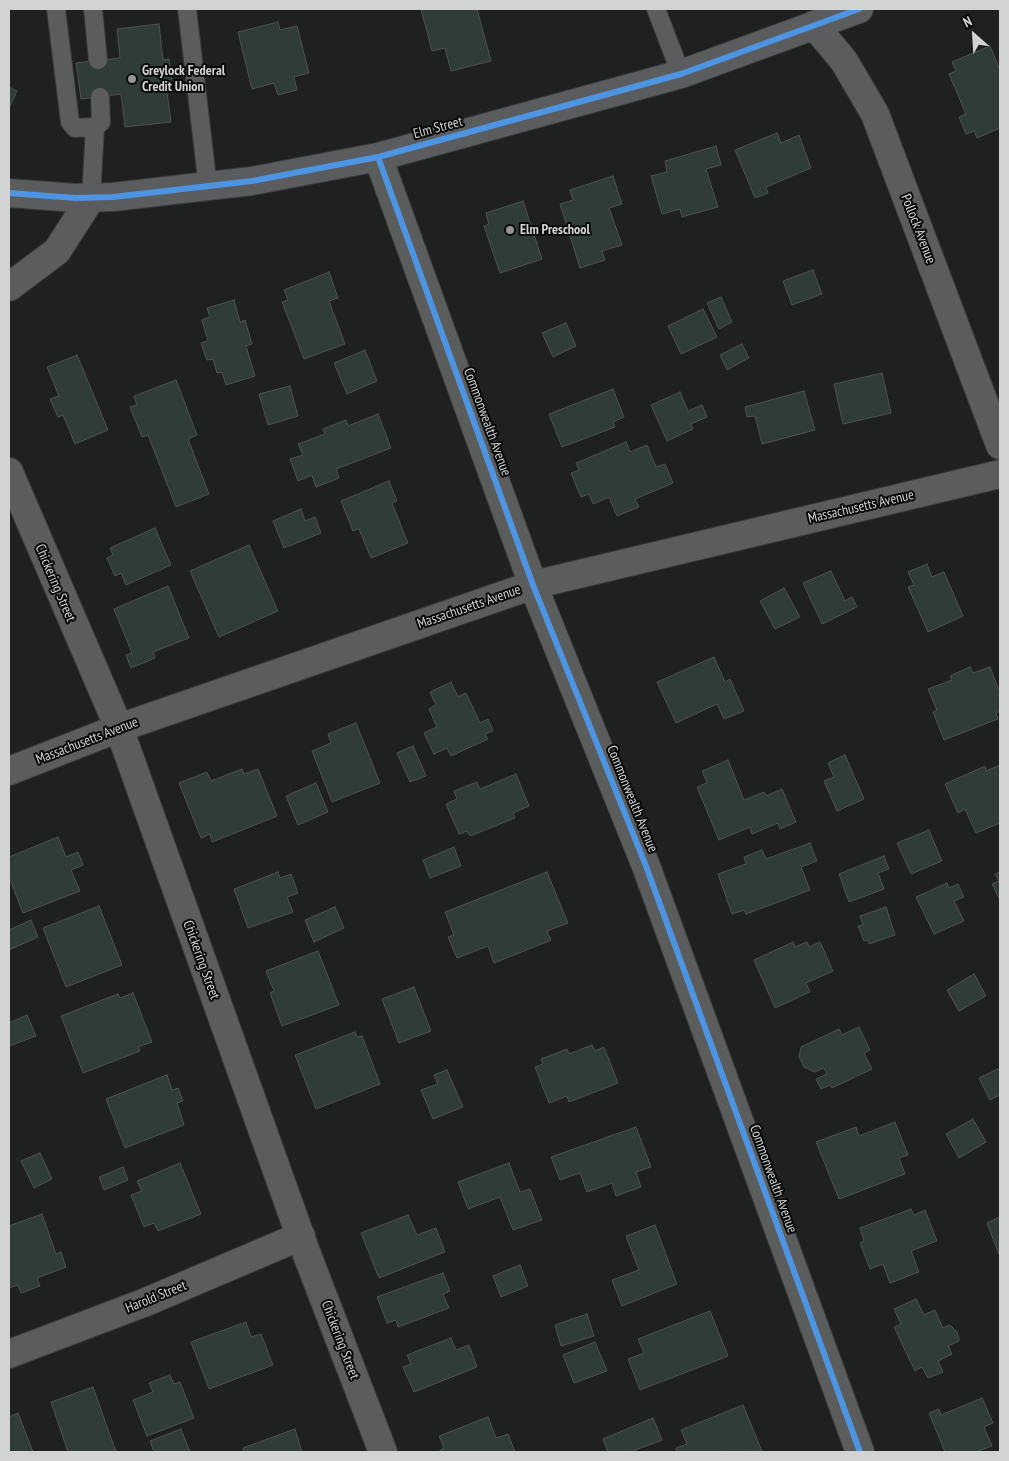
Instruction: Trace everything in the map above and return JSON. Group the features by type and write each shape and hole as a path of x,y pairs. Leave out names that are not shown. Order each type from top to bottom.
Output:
{"street":[{"name":"Elm Street","path":"9,193 91,198 208,187 318,170 378,157 681,74 811,17 860,9"},
{"name":"Pollock Avenue","path":"811,17 844,61 875,114 1000,445"},
{"name":"Commonwealth Avenue","path":"378,157 533,585 646,866 860,1452"},
{"path":"9,287 57,251 91,198"},
{"name":"Chickering Street","path":"9,472 119,728 301,1236 384,1452"},
{"name":"Massachusetts Avenue","path":"9,771 119,728 533,585 1000,474"},
{"name":"Harold Street","path":"9,1354 146,1302 301,1236"}],"lane":[{"path":"56,9 70,122 74,128 95,127 101,122 100,97"},
{"path":"93,9 98,60"},
{"path":"187,9 208,187"},
{"path":"656,9 681,74"},
{"path":"91,198 95,127"}],"building":[{"path":"421,9 477,9 491,61 451,71 445,48 432,51"},
{"path":"278,22 280,30 297,26 309,73 294,77 297,90 278,95 274,83 252,89 238,32"},
{"path":"159,24 163,60 169,59 172,84 166,85 171,122 125,127 121,94 81,99 76,63 120,58 117,29"},
{"path":"990,46 1000,70 1000,128 977,138 974,131 966,134 959,117 966,114 949,74 956,71 952,62"},
{"path":"9,87 17,91 9,108"},
{"path":"777,133 781,143 799,135 811,168 766,187 768,193 755,198 735,150"},
{"path":"716,146 721,165 706,169 718,207 682,217 680,209 662,214 651,176 667,172 665,161"},
{"path":"613,176 622,204 609,208 622,245 602,251 605,260 580,268 560,204 573,200 570,190"},
{"path":"523,201 542,259 500,273 484,226 489,224 486,213"},
{"path":"813,270 822,294 792,305 783,281"},
{"path":"329,272 338,298 329,301 345,344 304,359 282,302 288,300 284,290"},
{"path":"721,297 732,322 719,329 707,303"},
{"path":"234,300 240,322 245,320 252,344 246,346 255,376 226,385 222,372 217,373 213,359 207,360 201,343 208,341 202,320 210,317 207,308"},
{"path":"703,309 717,337 681,354 668,326"},
{"path":"566,323 576,346 553,357 542,333"},
{"path":"742,344 749,358 727,370 720,355"},
{"path":"365,350 377,381 347,394 334,363"},
{"path":"77,355 108,430 75,444 63,415 58,417 50,399 59,396 47,367"},
{"path":"882,373 891,413 843,424 834,384"},
{"path":"176,380 197,435 188,439 209,494 176,507 148,435 142,437 130,407 137,405 134,396"},
{"path":"290,386 298,416 268,425 259,394"},
{"path":"613,389 624,417 613,422 615,427 562,447 549,414"},
{"path":"804,391 815,430 762,444 755,416 747,417 745,407"},
{"path":"680,392 688,411 702,405 707,417 691,424 693,429 667,441 651,405"},
{"path":"378,414 391,448 336,469 339,478 316,487 312,475 298,481 290,459 303,455 298,444 325,434 323,429 346,420 348,426"},
{"path":"626,442 630,452 647,445 656,467 665,464 673,483 635,499 639,507 617,516 609,497 593,504 589,494 581,497 571,473 579,470 576,463"},
{"path":"389,481 397,501 392,503 408,543 371,558 359,529 353,531 341,501"},
{"path":"301,509 305,521 315,517 321,533 284,548 273,521"},
{"path":"155,528 171,565 126,585 121,573 115,576 107,558 113,555 110,548"},
{"path":"249,545 278,611 219,637 190,571"},
{"path":"927,564 932,577 944,572 963,616 928,632 908,587 914,585 908,572"},
{"path":"831,571 845,601 852,597 857,607 822,624 803,583"},
{"path":"168,586 189,638 153,652 155,658 131,668 126,655 132,653 114,609"},
{"path":"784,588 800,617 775,629 760,601"},
{"path":"714,657 725,682 730,679 744,711 724,719 717,704 676,723 657,682"},
{"path":"970,667 973,673 990,667 1000,693 1000,711 996,713 998,719 944,740 933,712 937,710 928,689 952,680 950,676"},
{"path":"451,682 458,697 466,693 480,723 488,719 493,731 485,734 488,739 451,756 447,748 434,754 424,733 437,727 429,709 436,705 430,692"},
{"path":"356,723 380,783 332,802 312,751 331,743 328,734"},
{"path":"413,746 426,776 410,782 397,753"},
{"path":"845,755 864,799 837,811 824,781 834,777 828,763"},
{"path":"728,760 744,800 764,792 766,796 782,789 796,822 780,829 778,823 752,834 750,827 719,840 697,787 707,783 702,771"},
{"path":"1000,765 1000,823 976,833 965,809 958,813 945,784 985,766 986,771"},
{"path":"242,769 244,774 258,769 277,816 212,842 210,834 201,838 179,783 207,772 211,781"},
{"path":"516,774 529,806 513,813 515,818 470,836 467,831 459,834 446,804 457,799 454,791 477,782 480,789"},
{"path":"316,783 328,812 298,825 286,796"},
{"path":"929,830 942,861 911,874 897,843"},
{"path":"58,837 66,857 78,852 83,865 71,870 80,891 23,913 9,877 9,857"},
{"path":"810,843 817,861 801,867 810,890 746,914 744,910 732,914 718,874 746,864 744,857 762,850 766,859"},
{"path":"454,847 461,866 430,878 423,860"},
{"path":"884,856 889,869 878,873 884,889 849,902 839,874"},
{"path":"278,872 280,878 291,874 298,893 287,897 293,912 248,928 234,889"},
{"path":"547,872 568,923 547,931 551,940 494,963 488,946 457,958 448,937 454,935 445,912"},
{"path":"1000,872 1000,900 992,884 999,881 995,874"},
{"path":"947,883 949,888 958,884 964,897 954,901 964,921 934,934 916,897"},
{"path":"99,906 122,965 66,987 43,928"},
{"path":"335,907 344,928 314,942 305,920"},
{"path":"886,907 895,935 869,944 868,940 864,941 858,926 863,925 860,916"},
{"path":"31,920 38,937 9,950 9,930"},
{"path":"793,942 795,947 807,942 809,947 820,942 833,971 806,983 810,992 775,1008 754,960"},
{"path":"318,951 339,1005 282,1026 270,993 274,991 266,971"},
{"path":"974,974 986,996 959,1011 947,990"},
{"path":"414,987 431,1031 399,1043 382,999"},
{"path":"133,993 152,1042 138,1047 140,1051 83,1073 61,1016 118,994 120,998"},
{"path":"27,1015 36,1036 9,1046 9,1023"},
{"path":"859,1027 870,1050 864,1053 872,1069 832,1088 830,1085 821,1089 816,1079 827,1074 824,1068 815,1072 804,1067 799,1057 801,1047 839,1029 842,1035"},
{"path":"355,1032 357,1037 362,1036 380,1084 316,1109 295,1055"},
{"path":"592,1045 595,1051 604,1047 618,1083 569,1102 567,1096 549,1103 535,1067 543,1064 541,1059 567,1049 569,1054"},
{"path":"1000,1068 1000,1095 990,1100 979,1078"},
{"path":"447,1070 463,1107 433,1119 421,1090 438,1084 434,1075"},
{"path":"167,1075 172,1090 178,1088 183,1101 177,1103 184,1125 125,1148 106,1099"},
{"path":"973,1119 986,1142 959,1158 946,1134"},
{"path":"895,1122 908,1155 899,1158 905,1174 839,1199 816,1142 856,1127 859,1136"},
{"path":"636,1127 651,1167 636,1172 641,1187 616,1196 612,1183 587,1192 580,1173 560,1180 551,1157"},
{"path":"40,1153 52,1179 34,1188 21,1161"},
{"path":"180,1163 201,1214 158,1231 154,1223 144,1227 131,1195 142,1191 137,1181"},
{"path":"509,1163 520,1192 530,1189 542,1220 513,1230 500,1197 468,1209 458,1182"},
{"path":"123,1167 128,1180 104,1190 99,1177"},
{"path":"911,1209 914,1215 925,1210 937,1241 911,1251 919,1272 890,1283 883,1264 870,1269 860,1243 864,1241 860,1228"},
{"path":"42,1214 56,1254 61,1252 66,1267 37,1278 40,1286 21,1293 18,1285 9,1288 9,1226"},
{"path":"408,1215 417,1235 436,1228 445,1252 379,1278 361,1233"},
{"path":"1000,1217 1000,1257 987,1223"},
{"path":"655,1225 677,1284 622,1306 612,1280 639,1270 626,1236"},
{"path":"520,1265 528,1286 501,1297 493,1276"},
{"path":"443,1273 450,1291 443,1294 449,1308 398,1327 396,1320 387,1323 377,1297"},
{"path":"916,1299 924,1315 935,1310 943,1328 949,1325 952,1327 957,1332 959,1339 959,1341 948,1346 952,1354 938,1361 943,1372 928,1378 922,1367 915,1371 894,1327 901,1324 894,1309"},
{"path":"710,1311 728,1356 640,1390 628,1359 644,1353 638,1339"},
{"path":"587,1314 594,1336 561,1346 555,1325"},
{"path":"246,1322 251,1337 261,1334 273,1365 209,1389 191,1342"},
{"path":"451,1338 456,1350 469,1345 477,1367 414,1392 403,1367 411,1364 407,1355"},
{"path":"595,1342 607,1371 574,1383 563,1355"},
{"path":"170,1375 174,1384 180,1382 194,1418 147,1436 133,1400 153,1392 149,1383"},
{"path":"93,1387 116,1452 68,1452 51,1402"},
{"path":"982,1398 993,1423 984,1427 992,1446 976,1452 945,1452 929,1413 939,1409 941,1415"},
{"path":"743,1405 762,1451 677,1452 676,1448 687,1444 681,1430"},
{"path":"18,1413 33,1452 9,1452 9,1417"},
{"path":"488,1417 496,1438 508,1434 515,1452 438,1452 444,1448 439,1436"},
{"path":"653,1418 662,1440 630,1452 608,1452 603,1439"},
{"path":"181,1429 190,1452 154,1452 150,1441"},
{"path":"295,1429 302,1452 244,1452 243,1448"}],"cycle path":[{"path":"9,193 76,198 113,197 252,181 378,157 681,74 859,9"},
{"path":"378,157 533,585 646,866 860,1452"}],"place":[{"name":"Greylock Federal Credit Union","path":"132,79"},
{"name":"Elm Preschool","path":"510,230"}]}
